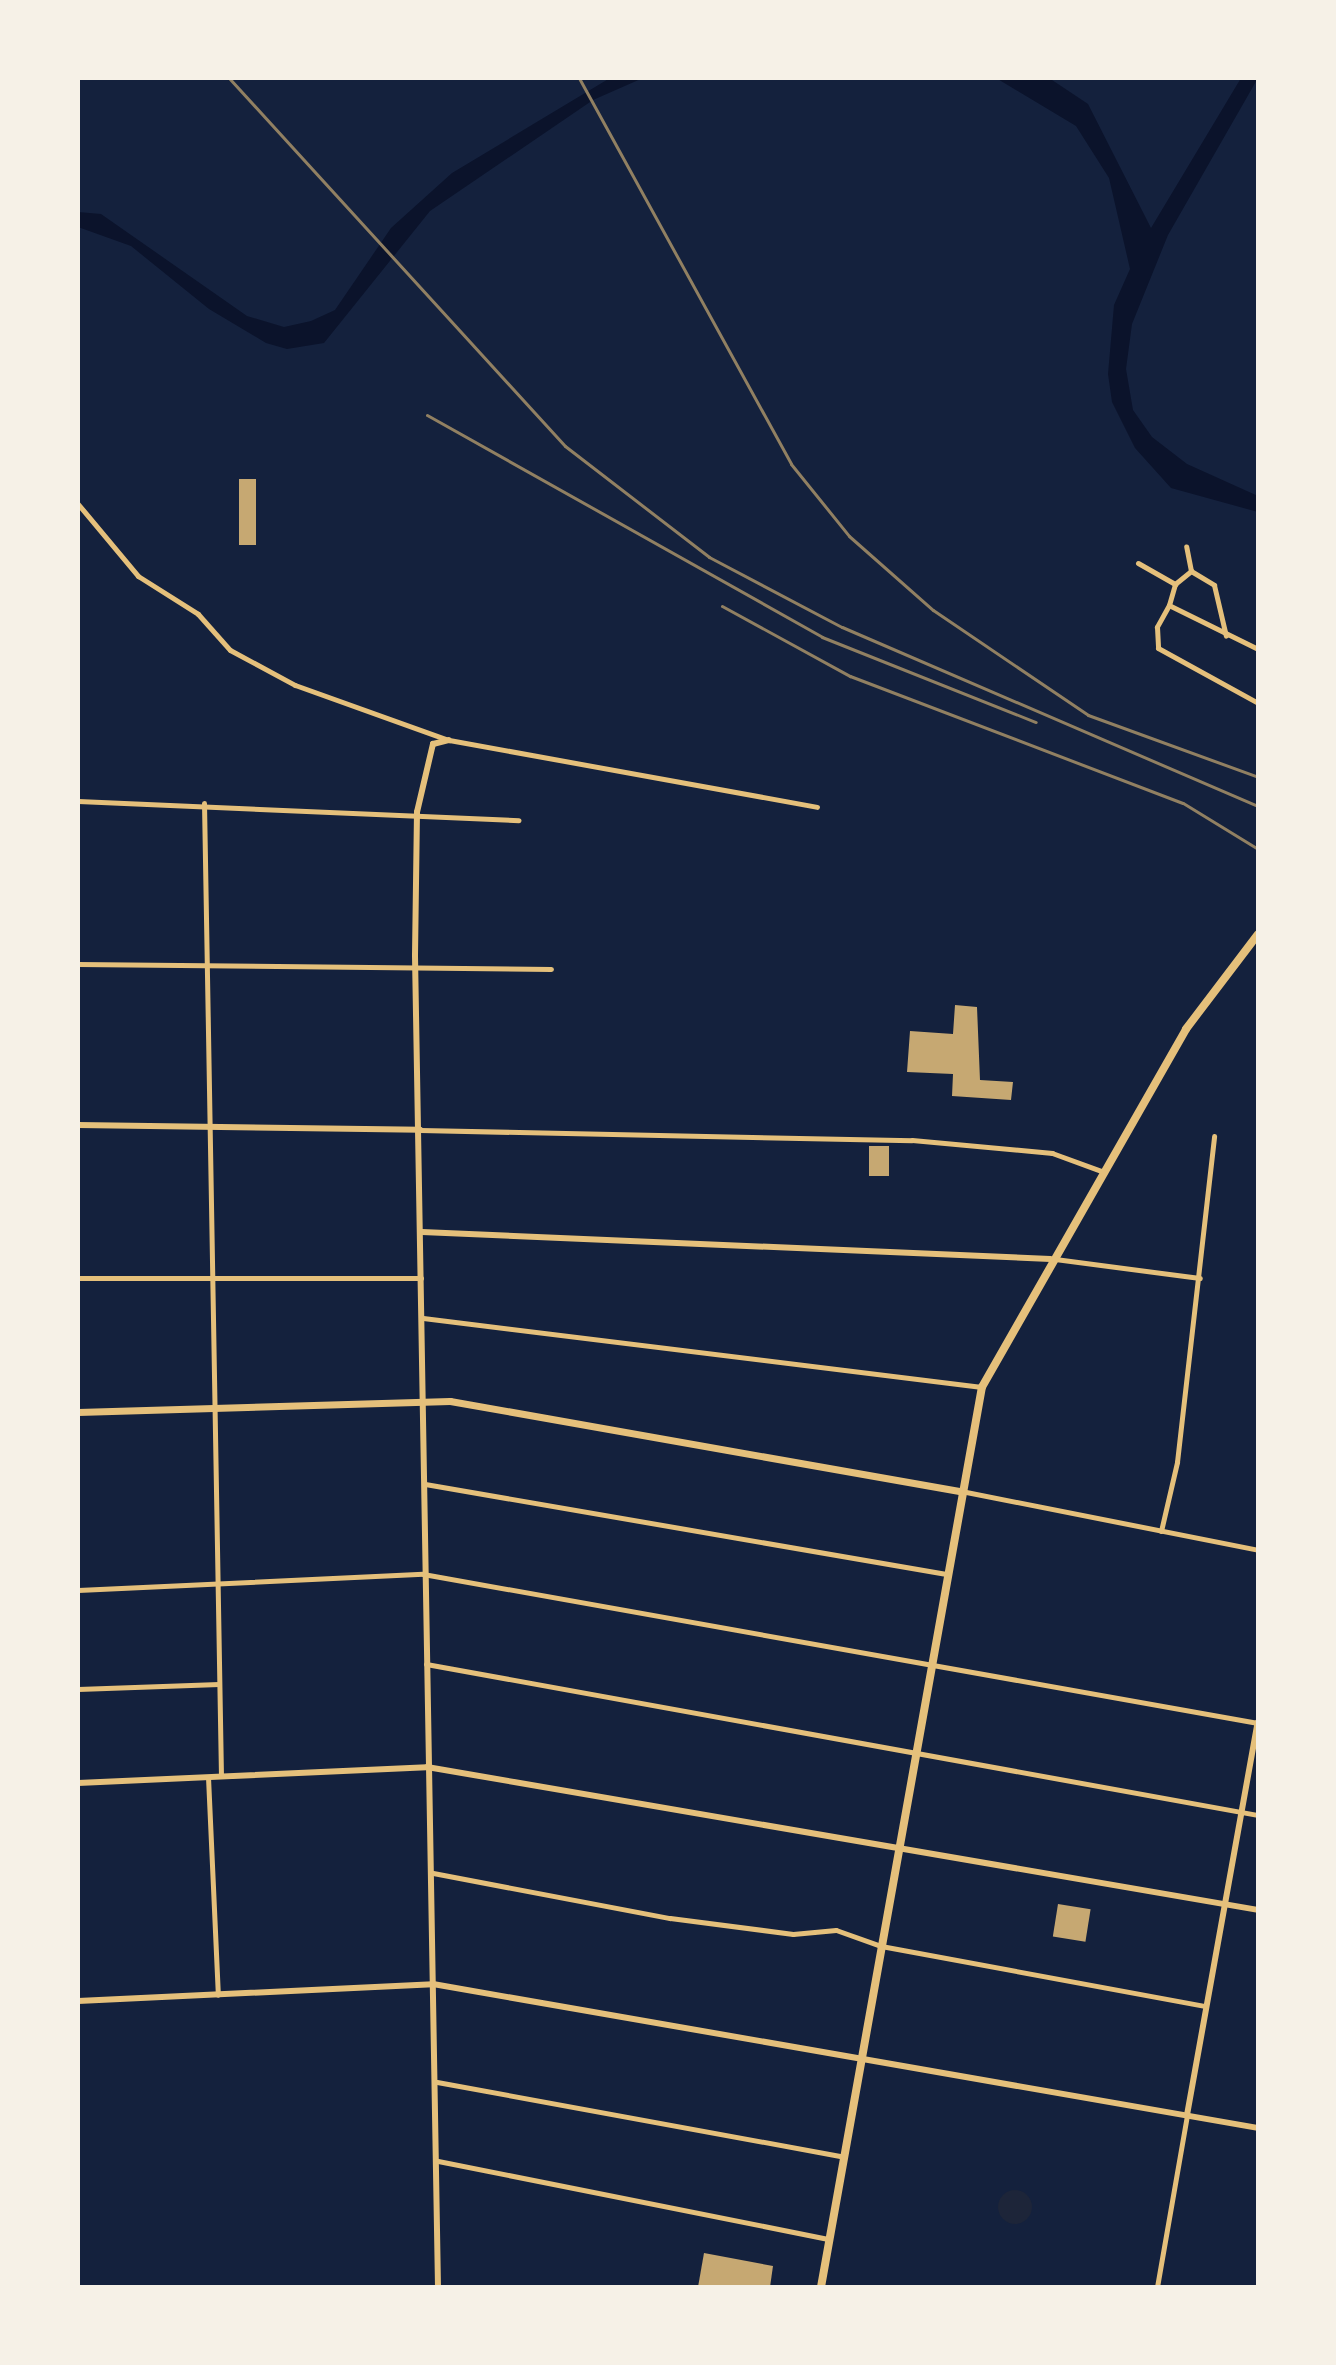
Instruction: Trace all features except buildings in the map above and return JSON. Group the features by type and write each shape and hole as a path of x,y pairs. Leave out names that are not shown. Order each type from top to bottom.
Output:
{"main road":[{"path":"821,2287 841,2156 881,1946 959,1491 982,1387 1050,1259 1186,1029 1258,934"},
{"path":"78,1412 424,1400 959,1491"}],"street":[{"path":"78,504 138,576 198,614 230,650 295,685 449,740 817,807"},
{"path":"1186,546 1191,571 1214,585 1226,636"},
{"path":"1138,563 1175,584"},
{"path":"1191,571 1175,584 1169,605 1157,627 1158,648 1258,703"},
{"path":"1169,605 1226,636 1258,649"},
{"path":"426,730 433,744 417,812 415,967 422,1232 423,1574 427,1767 433,1873 438,2287"},
{"path":"433,744 449,740"},
{"path":"78,801 417,812 519,820"},
{"path":"204,803 203,963 211,1127 221,1776"},
{"path":"78,964 551,969"},
{"path":"78,1125 912,1140 1052,1153 1104,1172"},
{"path":"1161,1531 1177,1462 1214,1136"},
{"path":"422,1232 1050,1259 1200,1278"},
{"path":"78,1278 422,1278"},
{"path":"423,1318 982,1387"},
{"path":"425,1484 946,1574"},
{"path":"959,1491 1258,1550"},
{"path":"78,1590 216,1581 423,1574 930,1660 1258,1723 1157,2287"},
{"path":"425,1664 915,1749 1258,1815"},
{"path":"78,1689 219,1684"},
{"path":"78,1783 427,1767 1258,1910"},
{"path":"208,1777 219,1996"},
{"path":"433,1873 670,1918 793,1934 836,1930 881,1946 1206,2006"},
{"path":"78,2001 433,1984 1258,2128"},
{"path":"437,2082 841,2156"},
{"path":"438,2161 829,2239"}],"shaded area":[{"path":"610,78 643,78 593,100 430,211 324,343 287,349 266,343 209,309 131,246 78,227 78,212 101,214 247,316 284,327 311,321 335,310 391,228 452,173"},
{"path":"996,78 1049,78 1088,104 1151,228 1241,78 1258,78 1168,235 1132,324 1126,369 1133,410 1152,437 1187,464 1258,496 1258,512 1171,488 1135,448 1112,402 1108,374 1114,305 1130,269 1109,178 1076,126"},
{"path":"1015,2190 1027,2195 1032,2207 1027,2219 1015,2224 1003,2219 998,2207 1003,2195"}],"railway":[{"path":"229,78 565,446 709,557 842,627 1258,806"},
{"path":"579,78 791,464 849,536 933,610 1088,715 1258,777"},
{"path":"427,415 822,637 1036,722"},
{"path":"722,606 850,676 1183,803 1258,849"}]}
